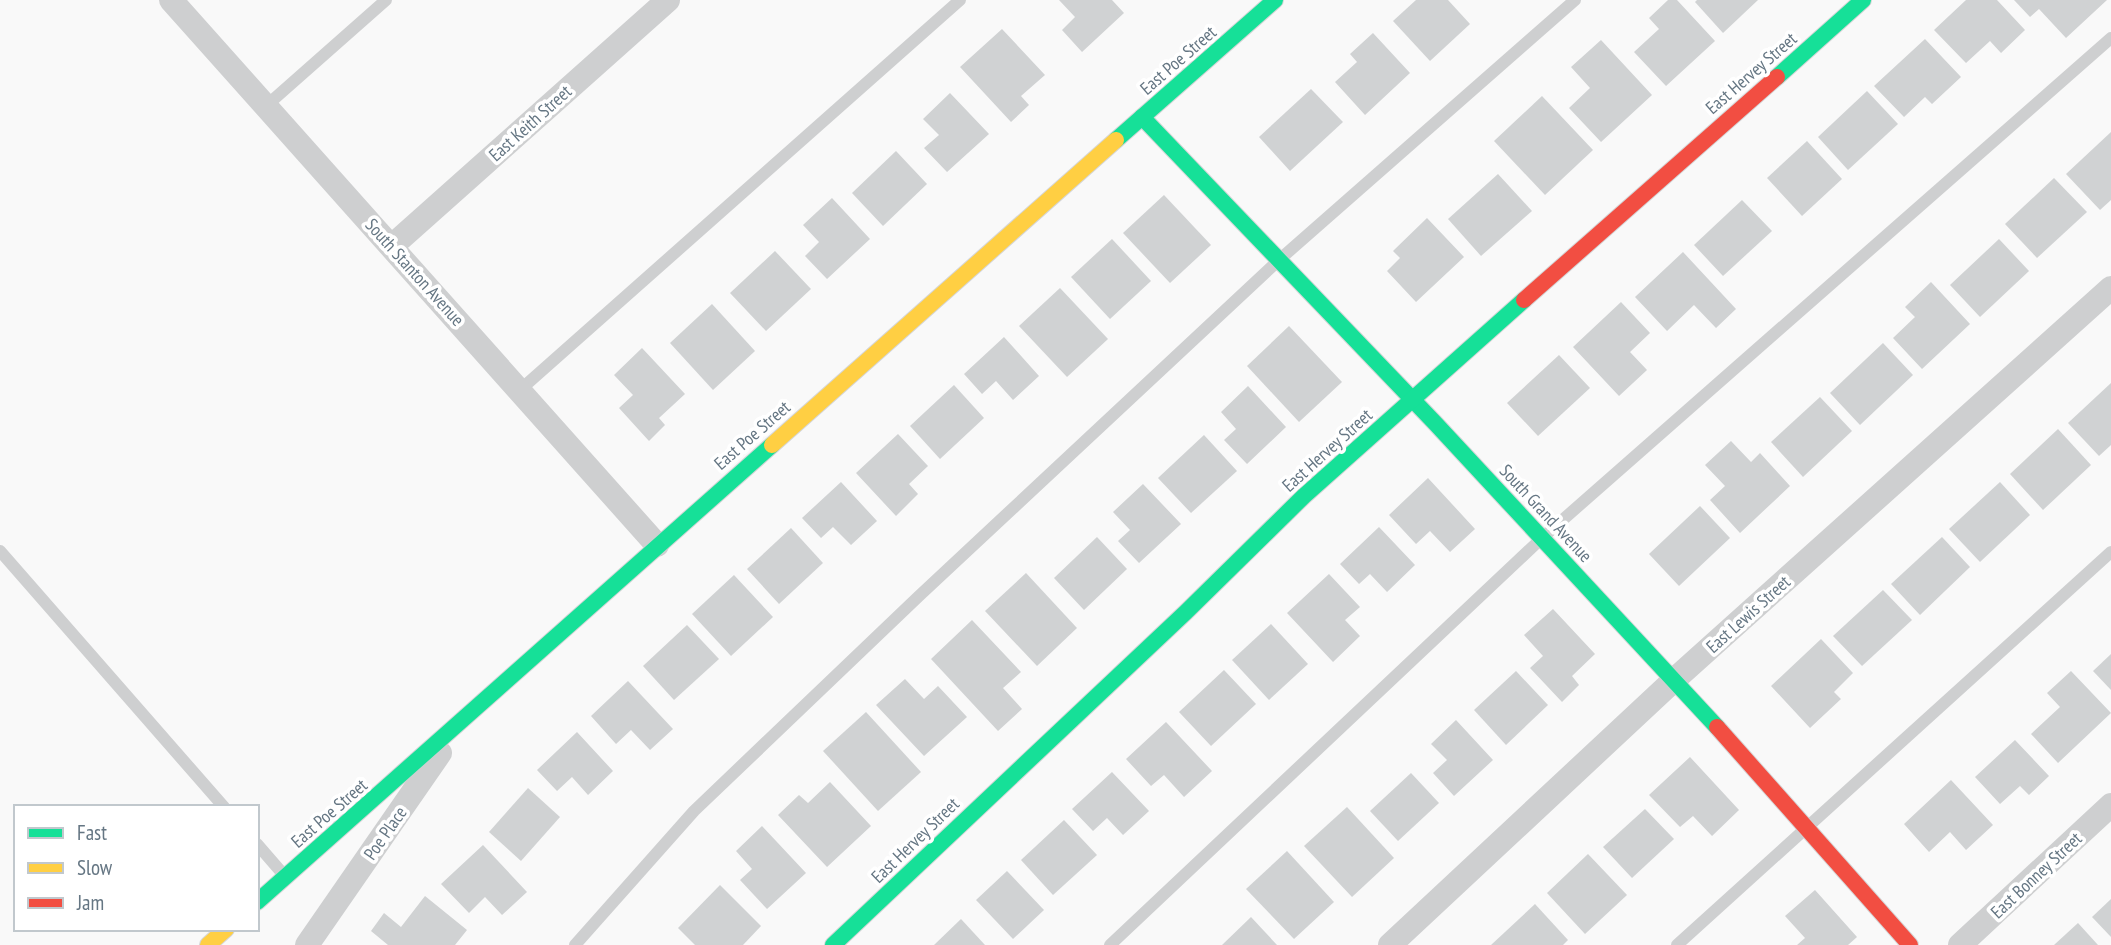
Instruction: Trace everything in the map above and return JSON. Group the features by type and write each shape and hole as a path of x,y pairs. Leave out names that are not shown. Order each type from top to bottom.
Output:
{"street":[{"name":"South Stanton Avenue","path":"171,0 657,545"},
{"name":"East Keith Street","path":"392,246 668,0"},
{"name":"East Poe Street","path":"259,900 1275,0"},
{"name":"East Hervey Street","path":"832,945 1186,612 1304,496 1863,0"},
{"name":"South Grand Avenue","path":"1142,117 1413,398 1807,826 1910,945"},
{"name":"East Lewis Street","path":"1390,945 1674,680 2111,288"},
{"name":"Poe Place","path":"307,945 463,720"},
{"name":"East Bonney Street","path":"1960,945 2111,805"},
{"path":"208,945 224,931"}],"lane":[{"path":"266,106 386,0"},
{"path":"520,390 960,0"},
{"path":"575,945 694,811 1279,260 1575,0"},
{"path":"1110,945 1542,538 2111,38"},
{"path":"0,551 222,805"},
{"path":"1677,945 2111,552"},
{"path":"259,846 286,877"}],"building":[{"path":"1059,0 1112,0 1124,13 1082,52 1062,30 1075,17"},
{"path":"1416,0 1448,0 1470,24 1430,61 1393,21"},
{"path":"1668,0 1677,0 1715,41 1666,86 1634,52 1659,29 1649,18"},
{"path":"1758,0 1723,33 1695,2"},
{"path":"1966,0 1997,0 2025,30 2001,53 1990,41 1966,63 1934,30"},
{"path":"2014,0 2107,0 2066,38 2039,9 2030,17"},
{"path":"1002,29 1045,75 1021,96 1029,105 1011,122 960,67"},
{"path":"1373,33 1410,73 1365,115 1335,82 1357,62 1350,54"},
{"path":"1925,39 1961,77 1932,104 1925,97 1904,117 1874,86"},
{"path":"1601,40 1652,95 1601,142 1569,108 1590,88 1571,67"},
{"path":"1311,89 1343,122 1290,171 1259,137"},
{"path":"1867,91 1898,124 1848,170 1818,137"},
{"path":"950,93 989,134 947,172 924,148 939,135 923,119"},
{"path":"1542,96 1593,150 1545,195 1494,141"},
{"path":"2111,132 2111,200 2100,210 2066,174"},
{"path":"1807,141 1842,179 1802,216 1767,178"},
{"path":"896,151 927,184 883,226 852,193"},
{"path":"1498,174 1532,211 1481,256 1448,219"},
{"path":"2054,178 2087,212 2037,258 2005,224"},
{"path":"1164,195 1211,245 1170,283 1123,233"},
{"path":"832,198 870,239 827,279 805,256 819,242 803,225"},
{"path":"1742,200 1772,231 1723,276 1694,245"},
{"path":"1427,218 1464,257 1416,302 1387,271 1400,258 1393,251"},
{"path":"1112,239 1151,281 1110,319 1071,277"},
{"path":"1999,239 2029,271 1980,317 1950,285"},
{"path":"775,251 811,289 766,331 730,293"},
{"path":"1683,252 1736,309 1716,328 1694,305 1667,331 1635,297"},
{"path":"1931,282 1970,324 1922,369 1893,338 1915,317 1905,307"},
{"path":"1060,288 1108,339 1067,377 1019,326"},
{"path":"1621,302 1650,333 1630,352 1647,370 1619,396 1573,347"},
{"path":"712,304 755,351 713,390 670,343"},
{"path":"1289,326 1342,382 1299,422 1247,366"},
{"path":"1004,337 1039,376 1013,400 996,381 982,394 964,374"},
{"path":"1883,343 1913,375 1860,425 1830,393"},
{"path":"642,348 685,394 659,418 665,425 649,441 619,408 633,395 614,375"},
{"path":"1559,355 1590,388 1538,436 1507,403"},
{"path":"2111,383 2111,445 2099,456 2068,423"},
{"path":"954,385 984,418 940,459 910,426"},
{"path":"1248,386 1286,427 1247,464 1224,440 1236,429 1221,412"},
{"path":"1820,397 1852,431 1803,477 1771,442"},
{"path":"2058,429 2091,465 2043,510 2010,474"},
{"path":"898,434 928,466 909,484 918,494 896,516 856,473"},
{"path":"1204,435 1237,471 1191,513 1158,478"},
{"path":"1731,441 1751,462 1760,453 1790,486 1740,533 1710,500 1725,486 1705,465"},
{"path":"1428,478 1475,529 1450,552 1430,531 1416,544 1389,515"},
{"path":"841,482 877,521 851,545 833,527 821,538 802,518"},
{"path":"2000,482 2030,515 1980,562 1949,529"},
{"path":"1143,484 1181,524 1139,563 1118,541 1130,530 1113,512"},
{"path":"1700,506 1730,538 1679,586 1649,554"},
{"path":"1379,527 1415,565 1387,592 1370,574 1359,584 1340,564"},
{"path":"791,528 823,563 779,604 747,569"},
{"path":"1097,537 1127,569 1084,610 1054,578"},
{"path":"1942,537 1970,567 1920,615 1891,584"},
{"path":"1026,573 1077,628 1037,666 985,611"},
{"path":"1329,574 1360,607 1345,620 1360,636 1333,662 1287,613"},
{"path":"734,575 773,617 731,656 692,614"},
{"path":"1883,590 1912,620 1862,666 1833,636"},
{"path":"1553,609 1595,654 1572,676 1579,685 1562,702 1530,668 1543,656 1524,635"},
{"path":"972,620 1021,672 1003,688 1022,709 998,731 931,659"},
{"path":"1271,624 1308,664 1269,700 1232,660"},
{"path":"687,625 719,659 674,700 643,666"},
{"path":"1821,639 1853,673 1834,692 1841,699 1810,728 1771,686"},
{"path":"2111,654 2111,690 2093,671"},
{"path":"1224,670 1256,704 1211,746 1179,712"},
{"path":"1516,671 1548,705 1506,745 1474,710"},
{"path":"2071,671 2111,713 2058,763 2031,734 2060,707 2047,693"},
{"path":"905,679 924,699 938,686 967,717 924,756 876,705"},
{"path":"628,681 673,729 650,750 631,730 616,744 591,716"},
{"path":"866,712 921,772 878,811 823,751"},
{"path":"1456,720 1493,760 1454,796 1433,773 1447,760 1431,744"},
{"path":"1166,722 1212,771 1184,797 1164,775 1151,786 1126,759"},
{"path":"577,732 613,771 588,795 572,777 557,791 537,770"},
{"path":"2015,740 2049,776 2029,795 2020,786 2000,804 1975,777"},
{"path":"1690,757 1739,810 1712,836 1693,816 1680,827 1649,795"},
{"path":"1112,772 1149,811 1123,835 1107,818 1093,831 1072,809"},
{"path":"1411,773 1439,803 1398,841 1370,811"},
{"path":"1951,780 1993,825 1966,850 1950,832 1929,852 1904,824"},
{"path":"830,782 871,826 827,867 778,815 799,795 808,803"},
{"path":"528,788 560,817 521,861 489,832"},
{"path":"1347,807 1394,858 1352,897 1304,846"},
{"path":"1645,809 1674,839 1632,878 1603,847"},
{"path":"1064,820 1097,855 1053,895 1021,860"},
{"path":"762,826 806,873 767,909 740,880 752,869 736,851"},
{"path":"483,845 527,892 502,915 485,897 469,913 441,884"},
{"path":"1287,851 1334,902 1294,939 1246,889"},
{"path":"1588,854 1627,895 1585,934 1547,893"},
{"path":"1007,871 1044,910 1013,939 976,900"},
{"path":"720,885 761,926 743,945 695,945 678,928"},
{"path":"1815,890 1857,937 1848,945 1797,945 1805,938 1785,916"},
{"path":"425,896 467,930 455,945 388,945 371,931 384,913 401,927"},
{"path":"2111,899 2111,937 2092,917"},
{"path":"1535,904 1568,940 1563,945 1491,945"},
{"path":"1251,917 1277,945 1222,945"},
{"path":"961,919 985,945 934,945"},
{"path":"2078,923 2098,945 2054,945"}],"traffic: fast":[{"path":"1116,140 1275,0"},
{"path":"1777,77 1863,0"},
{"path":"1142,117 1435,423 1717,727"},
{"path":"833,945 1186,612 1304,496 1524,300"},
{"path":"259,900 772,445"}],"traffic: slow":[{"path":"772,445 1116,140"},
{"path":"208,945 224,931"}],"traffic: jam":[{"path":"1524,300 1777,77"},
{"path":"1717,727 1910,945"}]}
